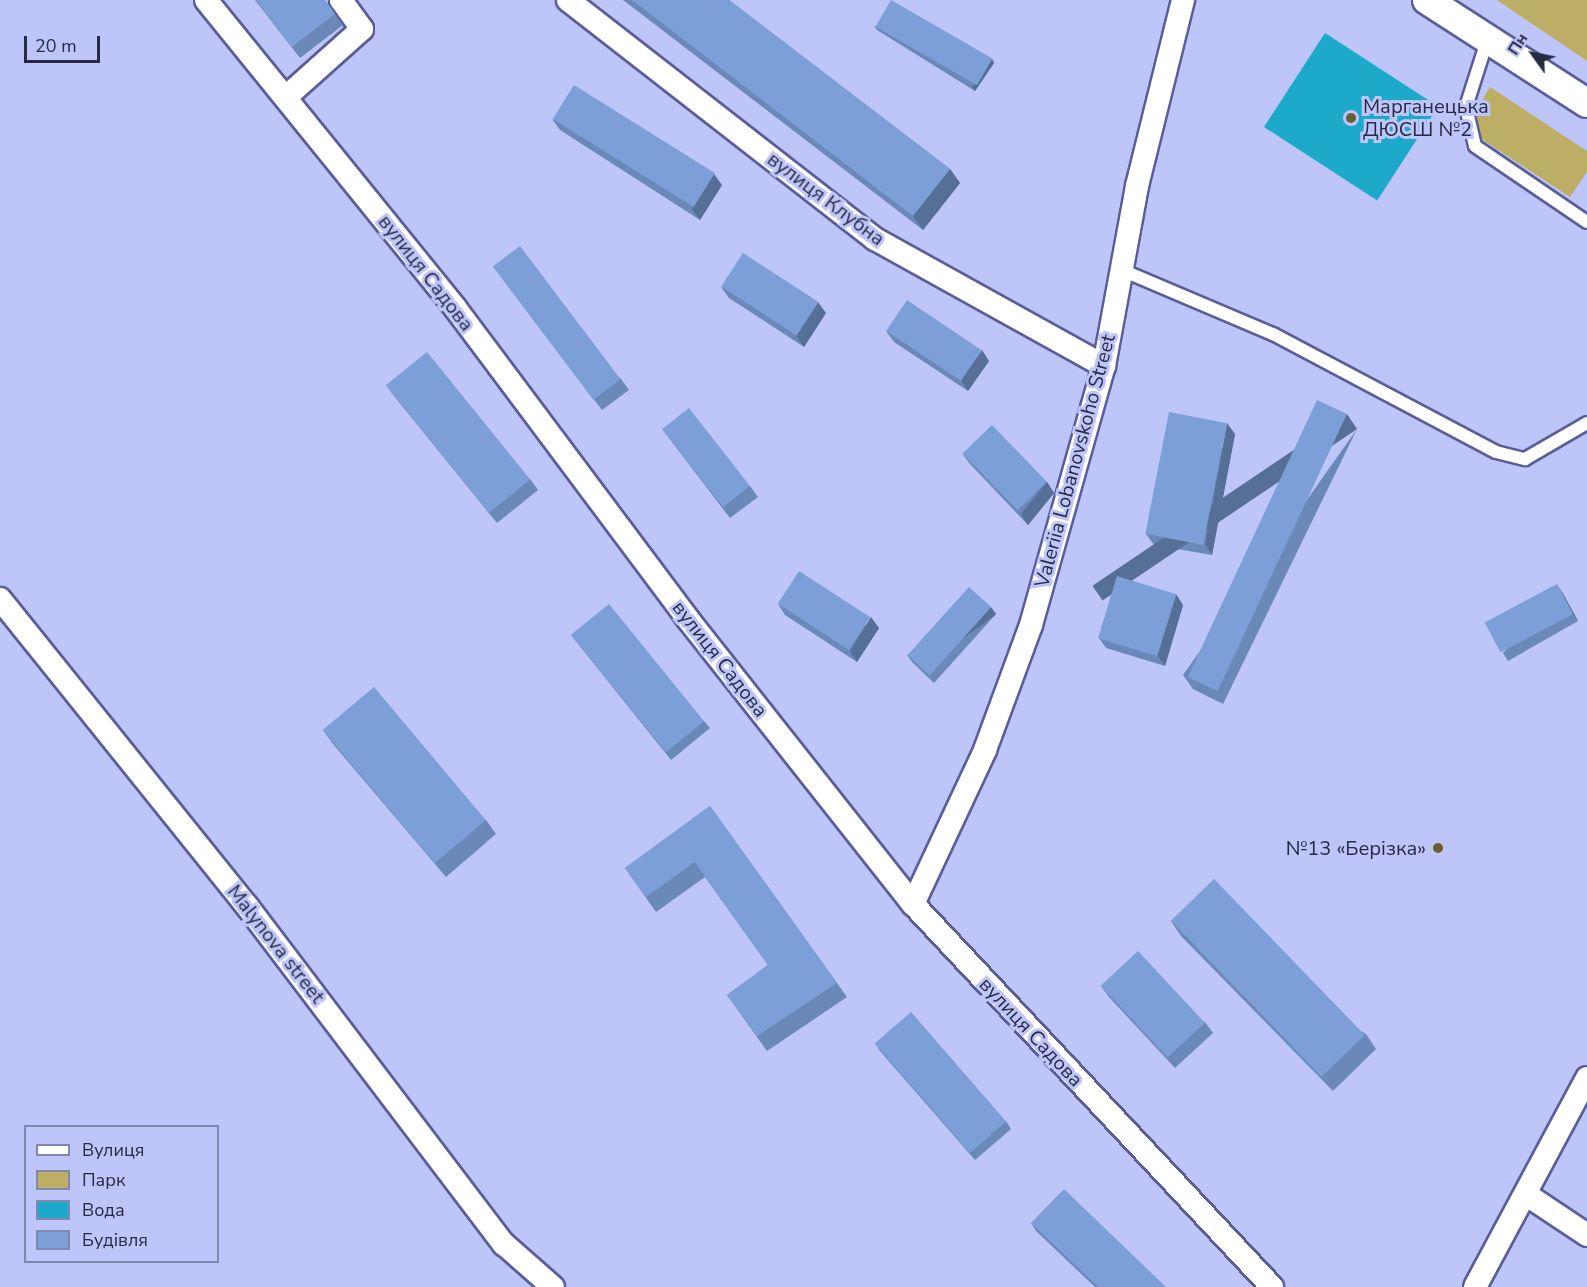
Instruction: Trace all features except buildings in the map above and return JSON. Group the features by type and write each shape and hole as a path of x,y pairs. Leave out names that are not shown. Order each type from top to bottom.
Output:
{"street":[{"name":"вулиця Садова","path":"206,0 456,309 687,618 913,904 1272,1287"},
{"path":"286,97 362,29 341,0"},
{"name":"вулиця Клубна","path":"568,0 875,239 1104,366"},
{"name":"Valeriia Lobanovskoho Street","path":"913,904 985,750 1031,625 1104,366 1122,270 1183,0"},
{"path":"1427,0 1587,103"},
{"name":"Malynova street","path":"0,599 247,906 504,1244 553,1287"},
{"path":"1475,1287 1527,1195 1587,1078"},
{"path":"1527,1195 1587,1235"}],"lane":[{"path":"1487,40 1466,107 1474,146 1587,222"},
{"path":"1122,270 1273,334 1496,452 1525,459 1587,423"}],"green space":[{"path":"1497,0 1587,0 1587,61"},
{"path":"1490,87 1587,151 1587,172 1570,197 1480,138 1474,114"}],"water":[{"name":"Марганецька ДЮСШ №2","path":"1325,33 1438,107 1377,200 1264,127"}],"place":[{"name":"Марганецька ДЮСШ №2","path":"1351,118"},
{"name":"№13 «Берізка»","path":"1438,848"}]}
